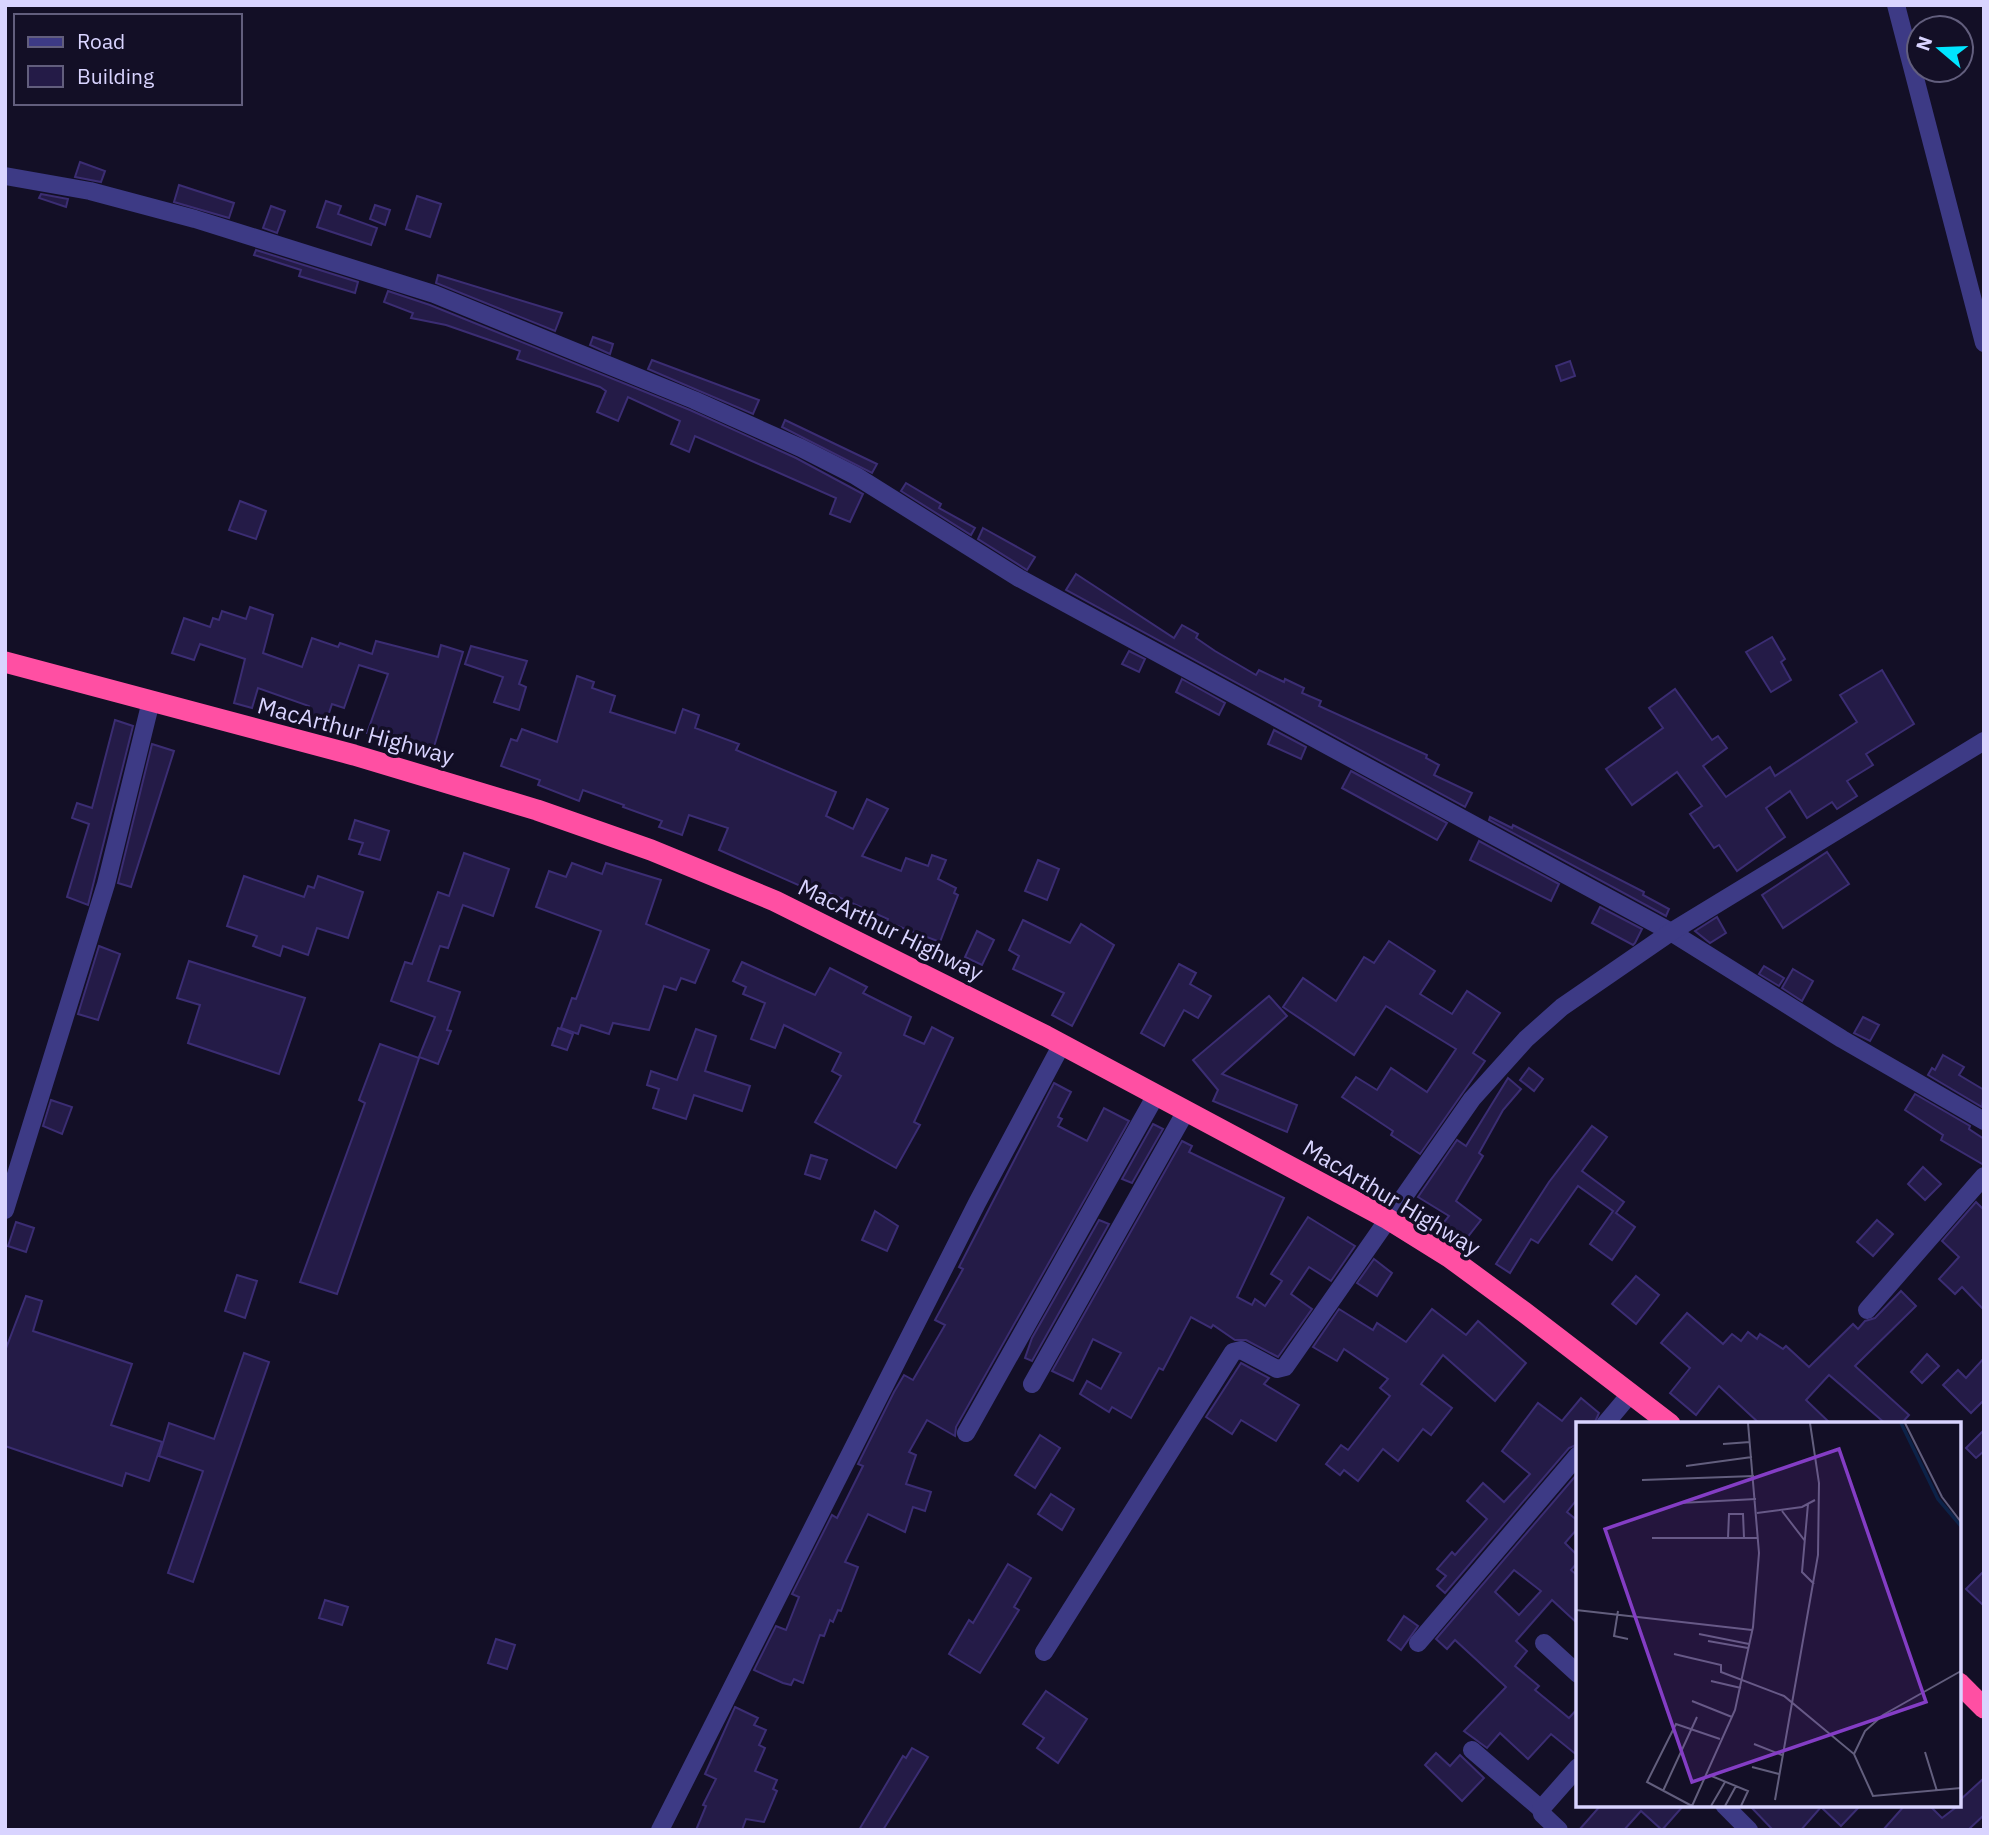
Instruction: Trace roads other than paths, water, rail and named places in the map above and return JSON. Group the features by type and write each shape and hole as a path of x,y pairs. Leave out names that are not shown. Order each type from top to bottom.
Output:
{"highway":[{"name":"MacArthur Highway","path":"5,662 441,780 651,850 796,911 1062,1044 1388,1219 1459,1265 1667,1422"},
{"path":"1961,1685 1982,1703"}],"street":[{"path":"1896,5 1984,343"},
{"path":"5,176 135,203 358,268 508,322 694,400 856,476 1018,578 1671,932 1842,1039 1984,1121"},
{"path":"5,1210 106,884 151,701"},
{"path":"1044,1652 1233,1352 1241,1350 1277,1369 1285,1367 1472,1099 1525,1039 1562,1007 1671,932 1984,741"},
{"path":"660,1830 977,1203 1062,1044"},
{"path":"966,1433 1156,1095"},
{"path":"1032,1384 1186,1111"},
{"path":"1867,1310 1984,1176"},
{"path":"1607,1422 1631,1393"},
{"path":"1418,1643 1576,1457"},
{"path":"1544,1643 1576,1672"},
{"path":"1472,1750 1541,1809 1559,1830"},
{"path":"1541,1809 1576,1769"},
{"path":"1726,1807 1749,1830"}]}
